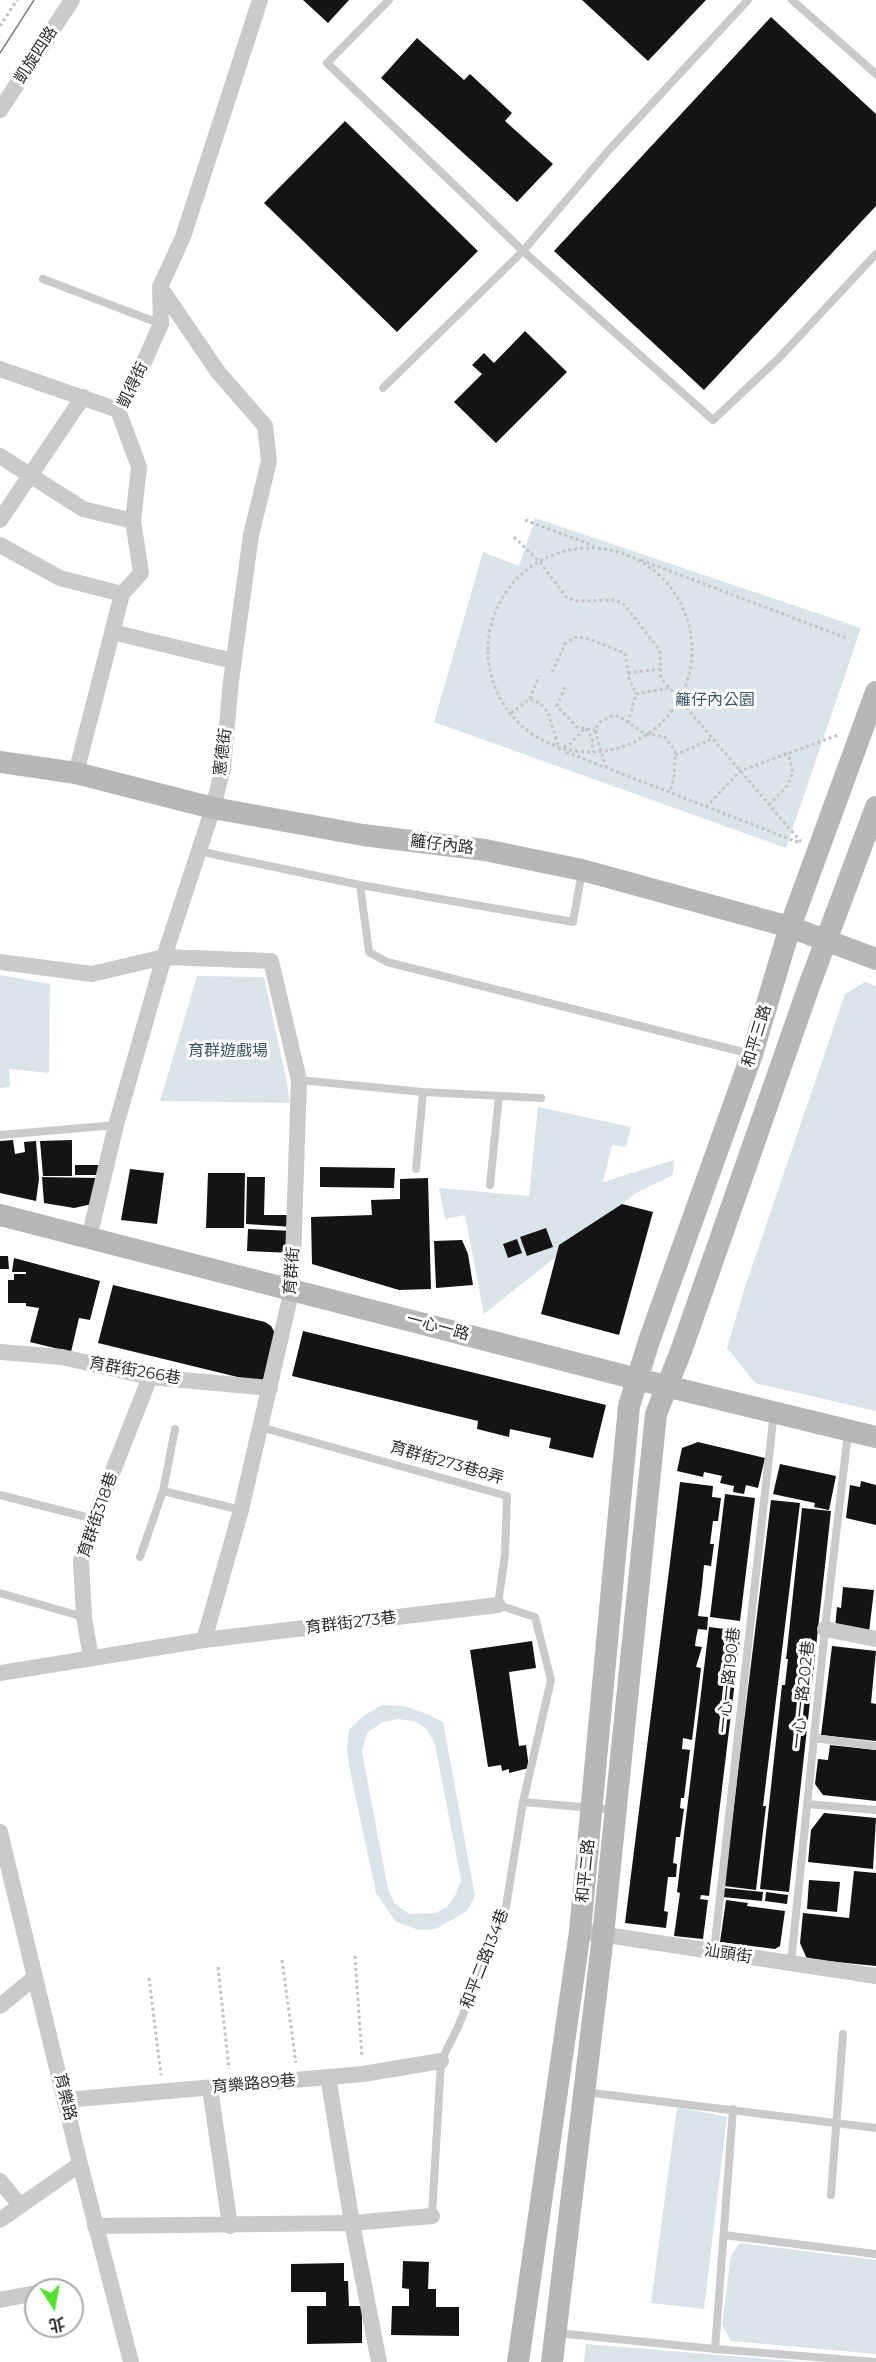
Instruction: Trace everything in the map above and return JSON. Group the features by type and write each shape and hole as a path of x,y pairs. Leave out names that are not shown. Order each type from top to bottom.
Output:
{"street":[{"name":"凱旋四路","path":"0,110 72,0"},
{"name":"凱得街","path":"76,773 122,594 141,573 134,521 139,467 118,410 139,373 161,324 160,287 183,237 260,0"},
{"name":"憲德街","path":"89,1238 116,1125 164,957 213,808 223,768 233,661 251,536 269,461 265,426 218,372 160,287"},
{"path":"0,369 118,410"},
{"path":"0,520 83,397"},
{"path":"0,456 83,509 134,521"},
{"path":"0,545 60,578 122,594"},
{"path":"112,632 233,661"},
{"name":"和平三路","path":"637,1379 752,1054 790,927 876,692"},
{"name":"籬仔內路","path":"4,766 76,773 213,808 363,835 485,850 582,870 790,927 876,959"},
{"name":"和平三路","path":"666,1386 876,807"},
{"name":"育群街","path":"0,962 92,974 164,957 271,962 299,1080 292,1289 241,1510 204,1640"},
{"name":"一心一路","path":"0,1215 637,1379 876,1437"},
{"name":"育群街266巷","path":"1,1352 62,1357 150,1377 270,1388"},
{"name":"育群街318巷","path":"91,1658 84,1617 81,1561 94,1519 150,1377"},
{"name":"和平二路","path":"518,2362 580,1931 629,1406 637,1379"},
{"name":"和平二路","path":"552,2362 603,1935 656,1414 666,1386"},
{"name":"育群街273巷","path":"204,1640 498,1605"},
{"path":"825,1629 876,1639"},
{"path":"0,1673 204,1640"},
{"name":"育樂路","path":"0,1832 95,2226 131,2362"},
{"name":"汕頭街","path":"580,1931 876,1976"},
{"path":"0,2006 34,1978"},
{"name":"育樂路89巷","path":"66,2100 363,2074 441,2061"},
{"path":"328,2077 352,2223 379,2362"},
{"path":"210,2088 230,2226"},
{"path":"0,2220 80,2164"},
{"path":"0,2181 20,2205"},
{"path":"95,2226 352,2223 432,2216"},
{"path":"0,2300 24,2295"}],"lane":[{"path":"389,0 327,63 522,251 713,420 780,358 876,254"},
{"path":"383,388 522,251 608,151 748,0"},
{"path":"792,0 876,74"},
{"path":"43,279 161,324"},
{"path":"198,851 360,885 573,922 582,870"},
{"path":"360,885 369,952 387,962 752,1054"},
{"path":"299,1080 423,1092 541,1098"},
{"path":"416,1169 423,1092"},
{"path":"489,1185 499,1096"},
{"path":"0,1135 116,1125"},
{"name":"一心一路190巷","path":"714,1952 774,1411"},
{"name":"育群街273巷8弄","path":"260,1427 507,1496 505,1554 498,1605"},
{"path":"140,1557 164,1491 175,1429"},
{"name":"一心一路202巷","path":"791,1963 848,1430"},
{"path":"164,1491 241,1510"},
{"path":"0,1495 94,1519"},
{"path":"0,1593 84,1617"},
{"path":"498,1605 535,1617 551,1680 523,1802 616,1810"},
{"path":"814,1738 876,1746"},
{"name":"和平二路134巷","path":"441,2061 458,2027 506,1907 523,1802"},
{"path":"807,1804 876,1810"},
{"path":"831,2195 843,2034"},
{"path":"432,2216 441,2061"},
{"path":"585,2091 876,2128"},
{"path":"715,2349 733,2109"},
{"path":"724,2235 876,2254"},
{"path":"555,2333 836,2360 876,2361"}],"path":[{"path":"0,26 16,0"},
{"path":"525,520 595,547 619,551 849,639"},
{"path":"514,537 540,562 567,598 576,601 615,600 625,605 660,653 661,678 802,844 547,745 527,731 511,713 496,689 491,673 488,646 492,622 503,596 515,580 540,562 568,551 595,547"},
{"path":"564,751 602,752 626,746 650,734 679,700 688,677 691,650 687,623 676,597 658,574 636,559"},
{"path":"552,672 565,644 575,637 586,638 625,652 628,673 636,694 628,723"},
{"path":"628,673 660,668"},
{"path":"511,713 530,699 539,676"},
{"path":"548,712 557,706 565,687"},
{"path":"636,694 669,688"},
{"path":"530,699 540,703 548,712 559,749"},
{"path":"557,706 578,728 596,729"},
{"path":"606,768 596,729 600,722 612,716 619,716 650,734 665,737 675,751 674,777 670,792"},
{"path":"559,749 570,744 585,728"},
{"path":"585,728 592,738 593,752"},
{"path":"706,807 740,771 838,735"},
{"path":"675,755 712,739"},
{"path":"769,805 788,786 793,772 788,753"},
{"path":"355,1956 363,2074"},
{"path":"282,1960 299,2080"},
{"path":"218,1967 230,2086"},
{"path":"149,1978 163,2092"}],"green space":[{"name":"籬仔內公園","path":"535,518 861,628 786,848 434,722 483,552 519,566"},
{"path":"0,975 50,984 49,1073 9,1069 10,1087 0,1088"},
{"name":"育群遊戲場","path":"197,976 264,977 290,1103 160,1101"},
{"path":"865,982 876,986 876,1411 755,1383 727,1348 745,1287 845,994"},
{"path":"538,1107 631,1127 626,1147 612,1145 603,1182 674,1160 673,1175 636,1193 484,1314 465,1215 445,1219 439,1188 529,1196"},
{"path":"382,1705 404,1706 443,1722 475,1896 467,1911 436,1929 419,1930 396,1922 376,1893 347,1750 349,1730 363,1716","holes":["397,1719 414,1721 426,1728 435,1744 461,1880 456,1894 447,1907 436,1913 409,1914 394,1903 388,1889 362,1752 367,1733 381,1723"]},
{"path":"677,2107 727,2117 704,2309 651,2303"},
{"path":"740,2243 876,2260 876,2354 731,2341 722,2325 731,2255"},
{"path":"586,2344 805,2362 584,2362"}],"building":[{"path":"303,0 349,0 328,23"},
{"path":"582,0 706,0 648,61"},
{"path":"771,17 876,114 876,206 704,390 554,251"},
{"path":"417,38 464,80 470,74 512,113 505,121 553,164 517,202 381,78"},
{"path":"345,121 478,251 397,332 264,203"},
{"path":"525,331 567,372 496,443 454,402 482,374 472,365 484,353 494,363"},
{"path":"13,1140 15,1154 25,1152 24,1142 36,1141 39,1179 36,1201 0,1193 0,1141"},
{"path":"72,1140 72,1176 43,1176 40,1141"},
{"path":"75,1165 99,1165 98,1175 75,1175"},
{"path":"320,1167 395,1168 394,1188 320,1187"},
{"path":"130,1169 164,1173 157,1224 121,1220"},
{"path":"208,1173 245,1173 244,1228 206,1228"},
{"path":"42,1177 98,1178 92,1204 74,1208 44,1203"},
{"path":"247,1177 265,1177 264,1215 294,1215 294,1227 246,1224"},
{"path":"428,1178 431,1289 399,1290 312,1264 311,1217 372,1215 371,1200 400,1199 400,1179"},
{"path":"622,1204 653,1212 619,1335 541,1314 559,1245"},
{"path":"546,1228 553,1247 527,1256 520,1237"},
{"path":"248,1229 293,1231 292,1253 247,1251"},
{"path":"517,1239 522,1253 508,1258 503,1244"},
{"path":"462,1240 468,1254 473,1285 436,1288 434,1241"},
{"path":"0,1256 8,1256 9,1269 0,1269"},
{"path":"14,1258 100,1281 90,1320 79,1318 71,1352 30,1342 39,1308 26,1306 26,1303 8,1303 8,1280 14,1280 14,1274 26,1274 26,1272 12,1272"},
{"path":"113,1285 265,1322 271,1326 276,1335 265,1380 258,1382 98,1343"},
{"path":"303,1331 606,1405 593,1458 549,1448 551,1438 510,1429 509,1437 477,1429 478,1421 292,1376"},
{"path":"698,1442 765,1458 758,1488 746,1485 744,1494 733,1492 734,1486 720,1483 722,1476 704,1472 703,1477 677,1471 682,1448"},
{"path":"780,1464 836,1476 829,1510 814,1507 815,1503 773,1494"},
{"path":"861,1481 876,1485 876,1525 846,1518 850,1485 860,1487"},
{"path":"680,1482 713,1486 712,1497 721,1498 718,1521 713,1521 710,1544 714,1544 711,1566 704,1565 698,1616 708,1617 707,1630 698,1629 696,1638 695,1646 702,1647 696,1667 701,1668 692,1740 683,1738 682,1749 690,1750 684,1798 681,1798 680,1808 684,1809 680,1837 676,1837 673,1863 677,1864 676,1877 668,1877 664,1911 668,1912 666,1928 625,1923"},
{"path":"725,1494 755,1498 740,1621 710,1617"},
{"path":"771,1500 800,1503 763,1806 766,1806 756,1890 724,1886"},
{"path":"802,1508 831,1511 789,1892 760,1889 782,1685 785,1685 788,1659 786,1659"},
{"path":"843,1587 874,1590 869,1632 835,1628 837,1607 841,1608"},
{"path":"709,1627 741,1631 709,1896 701,1895 700,1899 708,1900 703,1939 674,1936 680,1893 677,1892"},
{"path":"532,1641 536,1668 509,1672 519,1746 526,1745 529,1768 509,1773 509,1769 502,1771 501,1765 488,1767 470,1650"},
{"path":"832,1646 876,1651 871,1703 876,1704 876,1741 821,1735"},
{"path":"830,1745 876,1750 876,1801 823,1795 815,1784 818,1759 828,1760"},
{"path":"824,1813 876,1818 873,1869 808,1862 811,1830"},
{"path":"854,1871 876,1873 876,1966 807,1959 800,1943 803,1913 849,1918"},
{"path":"809,1880 840,1882 837,1912 807,1909"},
{"path":"724,1888 763,1892 762,1901 723,1897"},
{"path":"766,1892 788,1895 787,1904 765,1901"},
{"path":"726,1900 748,1903 747,1906 785,1911 780,1946 775,1949 720,1942"},
{"path":"403,2261 429,2262 428,2289 436,2289 436,2307 459,2307 459,2336 391,2335 392,2306 409,2306 409,2289 402,2288"},
{"path":"344,2263 344,2281 348,2281 349,2306 362,2306 362,2343 307,2344 307,2306 326,2306 326,2292 291,2292 291,2264"}],"tram line":[{"path":"0,53 34,0"}]}
